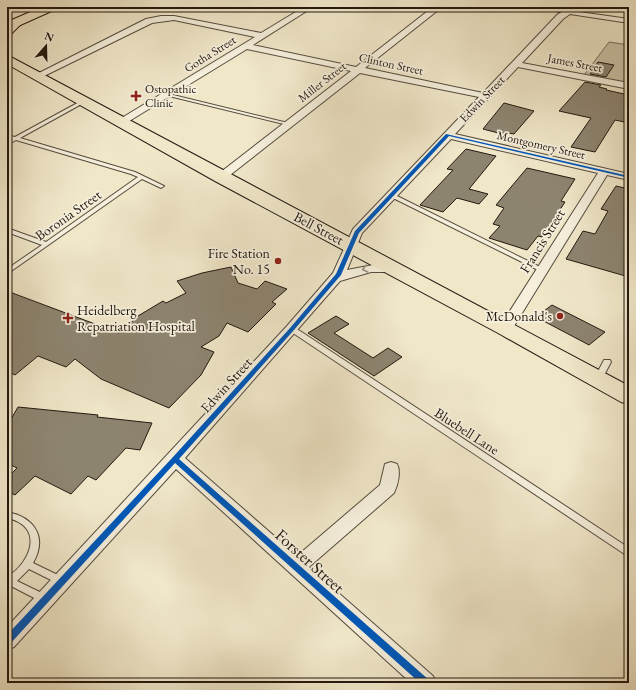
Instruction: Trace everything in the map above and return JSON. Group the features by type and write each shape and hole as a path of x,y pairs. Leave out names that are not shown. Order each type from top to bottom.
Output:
{"main road":[{"path":"9,25 36,7"},
{"path":"9,25 52,7"},
{"name":"Bell Street","path":"8,58 221,177 506,328 602,371 629,396"}],"street":[{"name":"Gotha Street","path":"123,121 309,7"},
{"name":"Miller Street","path":"221,177 438,7"},
{"path":"547,7 566,10"},
{"path":"551,7 629,21"},
{"name":"Edwin Street","path":"7,641 175,459 292,329 334,279 352,246 357,232 566,10"},
{"path":"39,75 144,23 161,18 174,18 262,36"},
{"name":"Clinton Street","path":"245,46 485,96"},
{"name":"James Street","path":"516,64 629,86"},
{"name":"Montgomery Street","path":"448,135 629,177"},
{"name":"Francis Street","path":"506,328 604,171"},
{"path":"334,279 365,268 383,267 396,269"},
{"name":"Forster Street","path":"175,459 426,683"},
{"path":"296,568 388,488 391,468"}],"lane":[{"path":"167,94 288,124"},
{"path":"7,143 85,101"},
{"path":"7,136 142,177 161,186"},
{"name":"Boronia Street","path":"7,272 142,177"},
{"path":"391,195 542,270"},
{"path":"7,230 46,244"},
{"name":"Bluebell Lane","path":"292,329 629,553"},
{"path":"7,515 23,520 31,528 35,539 34,551 28,564 8,581 46,599"},
{"path":"28,564 62,582"}],"shaded area":[{"path":"609,42 629,45 629,84 584,75"}],"building":[{"path":"598,62 614,65 606,77 590,74"},
{"path":"585,82 601,85 599,87 607,89 606,90 629,95 629,123 615,120 595,152 571,147 591,118 559,111"},
{"path":"504,103 534,111 514,134 508,133 506,135 483,129"},
{"path":"466,149 496,156 469,189 488,194 479,204 457,198 443,212 420,205 453,170 447,169"},
{"path":"527,168 575,179 561,201 565,202 542,237 538,236 527,250 489,238 500,226 493,224 504,208 496,205"},
{"path":"616,186 629,189 629,277 566,259 583,231 595,234 608,211 601,209"},
{"path":"231,267 238,283 257,289 265,281 287,289 272,302 276,304 248,332 227,323 219,336 201,347 214,352 201,375 169,408 101,379 75,359 66,367 38,356 15,375 7,371 7,291 119,333 138,316 163,301 166,303 186,293 177,281 202,273"},
{"path":"552,305 605,332 589,345 536,317"},
{"path":"336,316 349,324 334,333 373,358 388,348 402,357 374,376 308,333"},
{"path":"18,407 98,415 97,417 152,423 140,450 126,448 96,480 88,476 71,494 35,476 15,495 7,491 7,478 17,468 7,463 7,426"}],"cycle path":[{"path":"7,641 175,459 292,329 339,274 357,232 448,135 629,177"},
{"path":"175,459 426,683"}],"place":[{"name":"Ostopathic Clinic","path":"136,96"},
{"name":"Fire Station No. 15","path":"278,261"},
{"name":"McDonald's","path":"560,316"},
{"name":"Heidelberg Repatriation Hospital","path":"68,318"}]}
